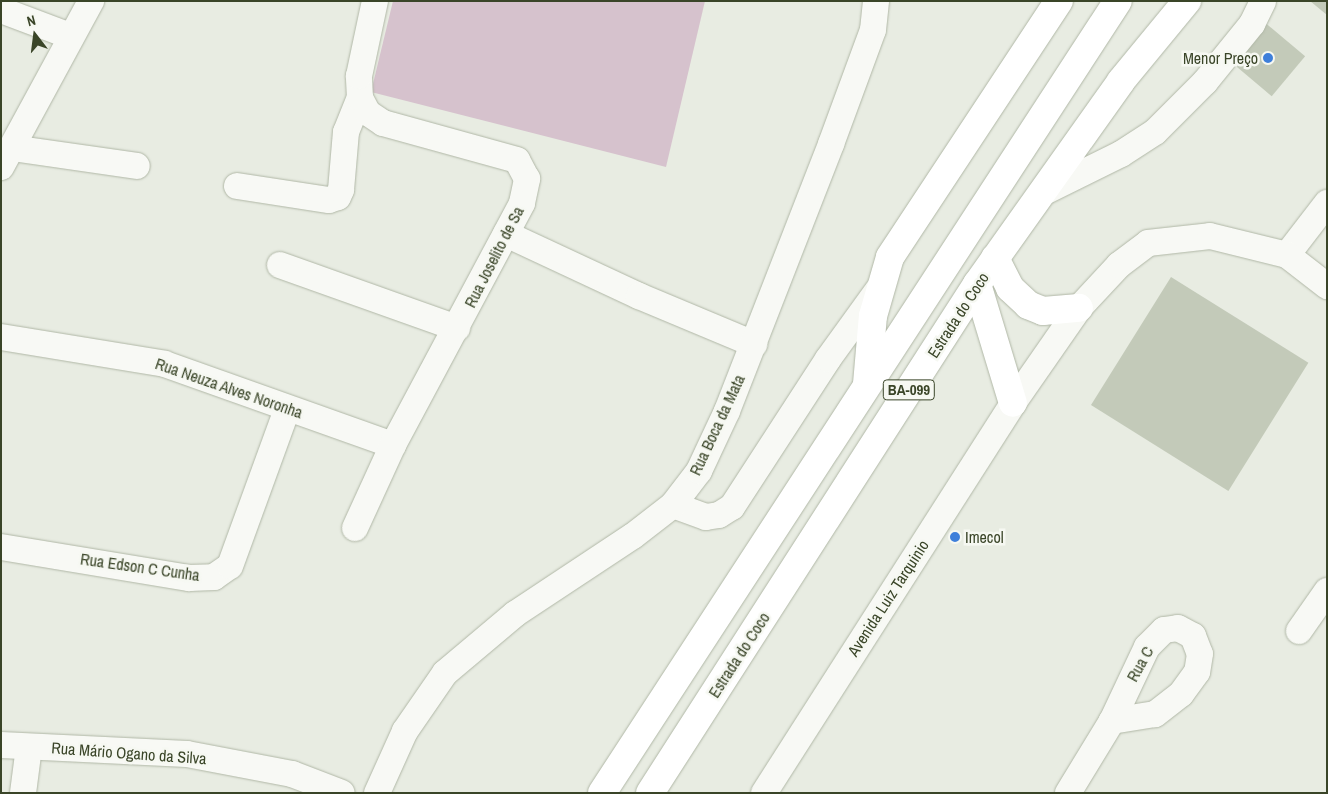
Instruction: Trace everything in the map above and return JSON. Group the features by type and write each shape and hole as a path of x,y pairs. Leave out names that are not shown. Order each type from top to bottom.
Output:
{"highway":[{"path":"866,388 872,316 878,290 890,257 923,204 1059,1"},
{"name":"BA-099","path":"602,793 1118,1"},
{"name":"Estrada do Coco","path":"650,793 977,284 1121,81 1187,1"},
{"path":"995,258 1010,288 1028,305 1043,311 1079,308"},
{"path":"977,284 1013,403"}],"street":[{"path":"91,1 70,36 6,157 136,166"},
{"path":"237,186 329,200 338,197 342,190 346,132 359,87 375,1"},
{"name":"Rua Boca da Mata","path":"377,793 405,731 445,673 515,614 634,536 673,505 699,471 754,344 869,39 876,1"},
{"path":"1042,193 1121,154 1155,132 1205,82 1252,24 1263,1"},
{"path":"1,10 70,36"},
{"name":"Rua Joselito de Sa","path":"355,528 393,445 458,328 522,203 527,179 517,160 499,153 383,123 368,113 359,87"},
{"path":"1322,275 1287,255 1327,203"},
{"path":"506,234 639,296 754,344"},
{"name":"Avenida Luiz Tarquinio","path":"764,793 1013,403 1079,308 1119,265 1148,244 1210,236 1287,255"},
{"path":"280,265 458,328"},
{"path":"673,505 706,518 719,515 732,507 828,359 878,290"},
{"name":"Rua Neuza Alves Noronha","path":"1,337 165,364 286,409 393,445"},
{"name":"Rua Edson C Cunha","path":"1,547 189,578 214,577 230,566 286,409"},
{"path":"1298,631 1327,590"},
{"path":"1068,793 1112,721"},
{"name":"Rua Mário Ogano da Silva","path":"1,745 187,754 292,774 342,793"},
{"path":"23,793 29,747"}],"shaded area":[{"path":"393,1 705,1 666,167 371,92"}],"building":[{"path":"1310,1 1327,1 1327,15"},
{"name":"Menor Preço","path":"1263,21 1305,56 1272,96 1230,61"},
{"path":"1171,277 1308,363 1228,491 1091,405"}],"place":[{"name":"Menor Preço","path":"1268,58"},
{"name":"Imecol","path":"955,537"}]}
